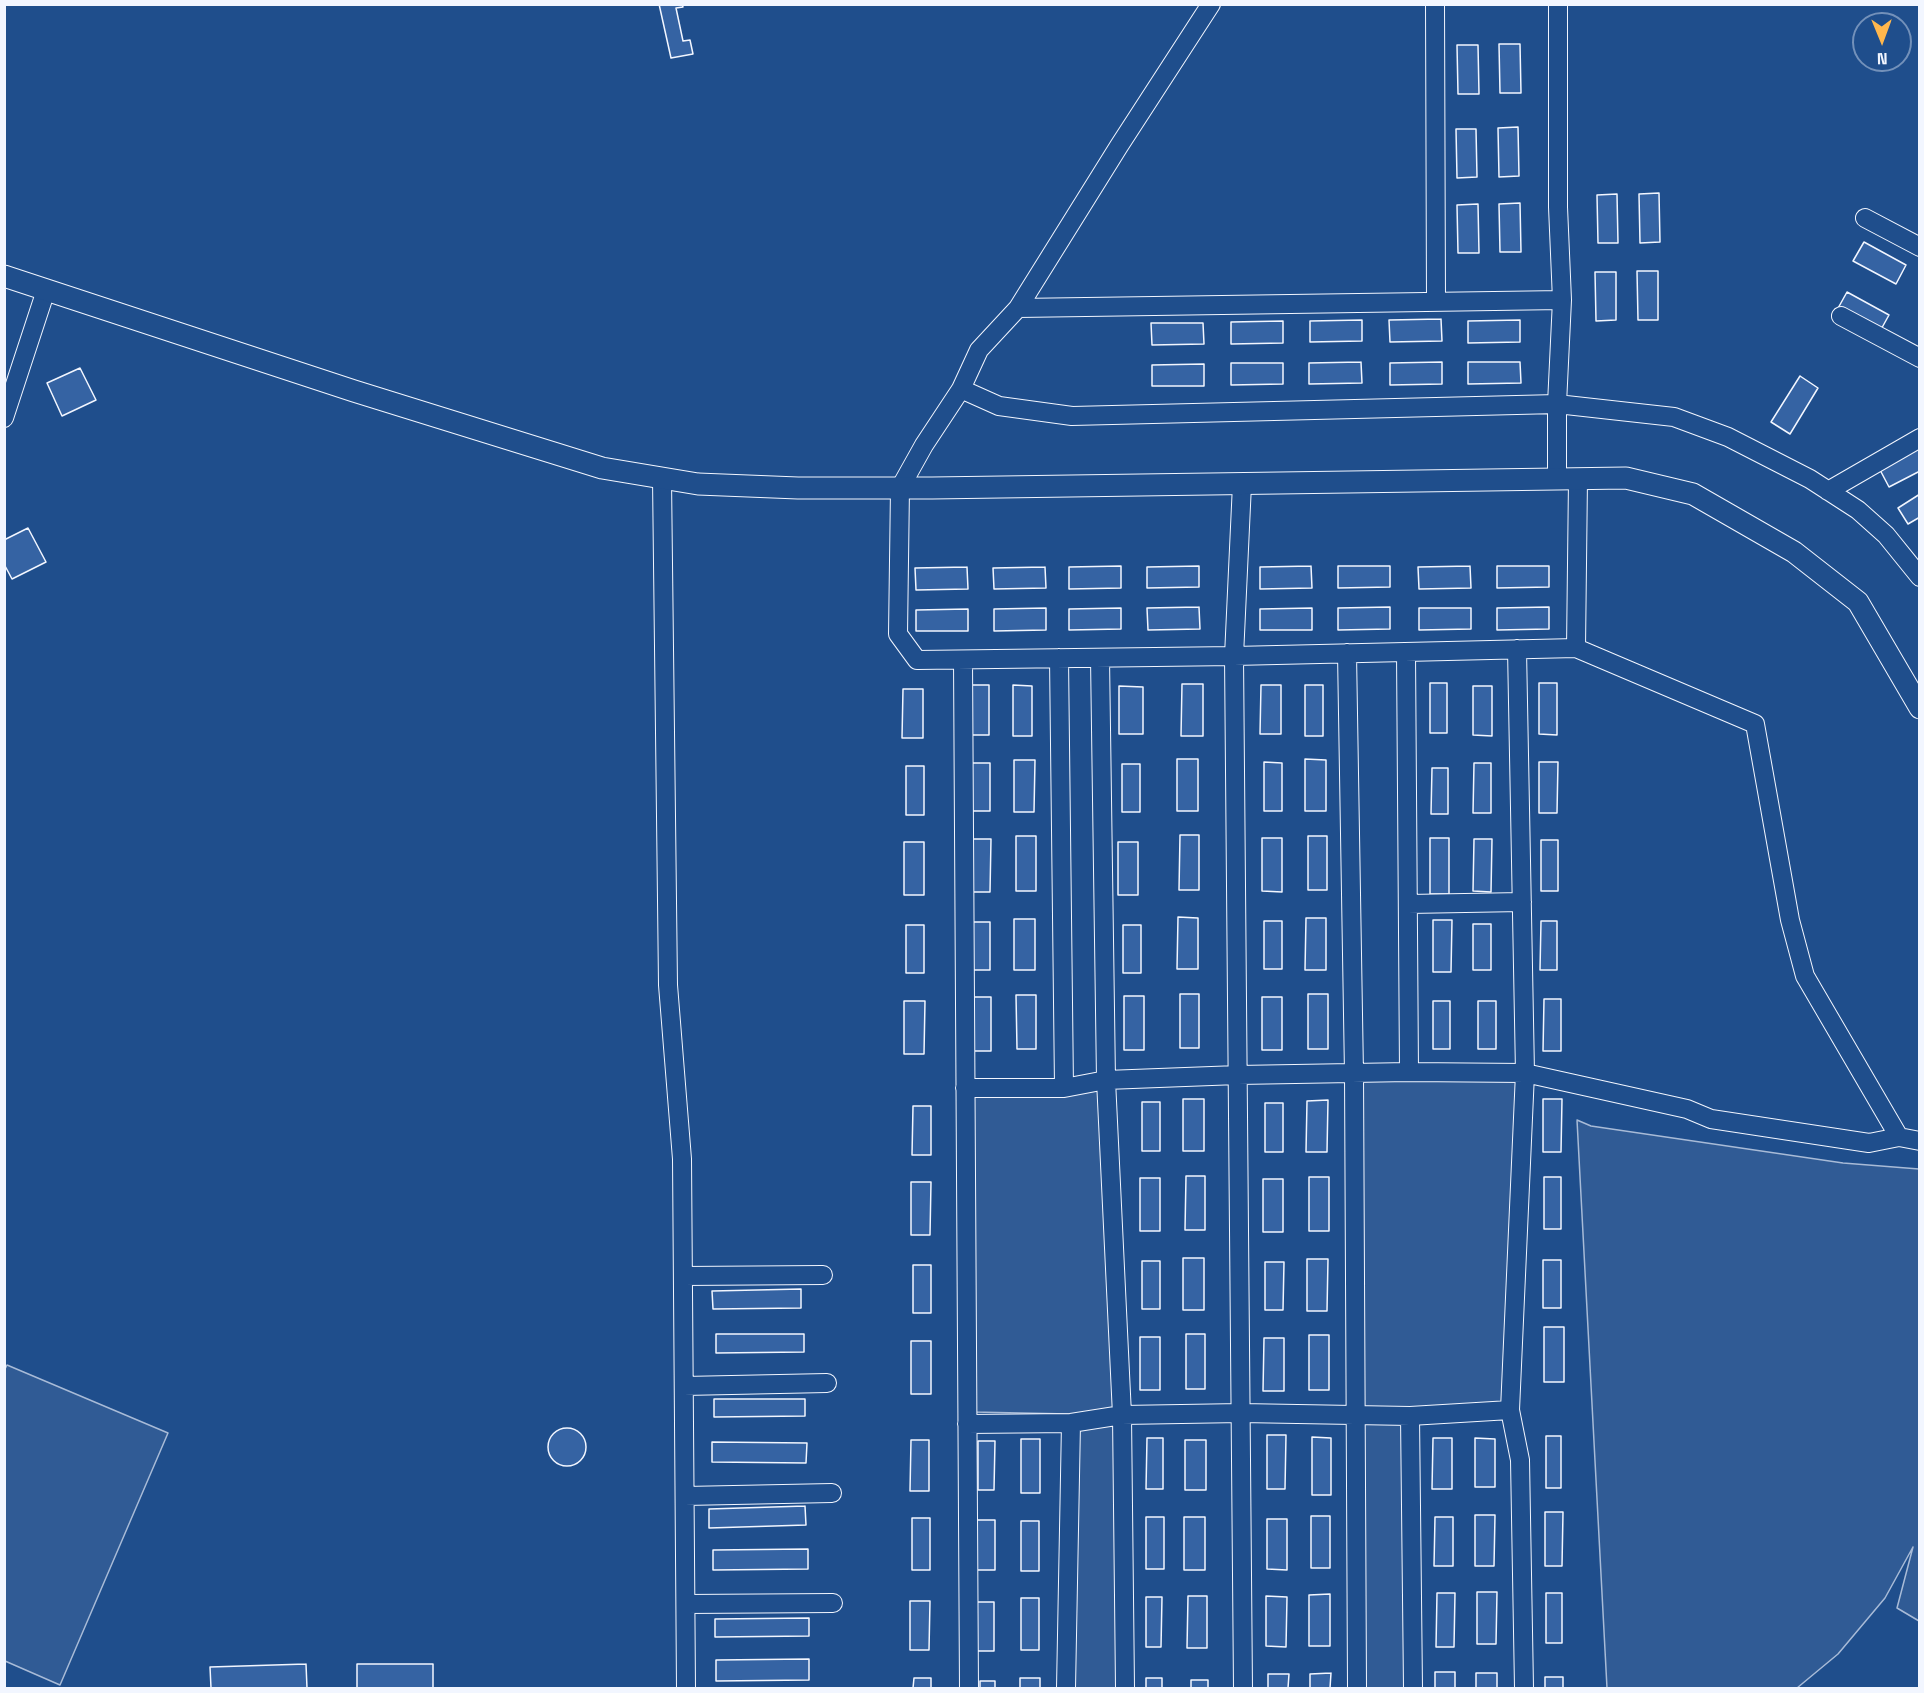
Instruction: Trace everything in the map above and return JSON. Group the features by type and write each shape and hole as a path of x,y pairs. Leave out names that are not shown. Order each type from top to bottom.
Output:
{"street":[{"path":"1210,4 1018,308 979,350 961,389 924,445 900,488 898,634 917,660 1575,648 1755,724 1790,920 1805,976 1899,1137"},
{"path":"1435,4 1436,301"},
{"path":"1558,4 1557,207 1562,300 1557,404 1567,479 1575,648"},
{"path":"1865,218 1920,247"},
{"path":"4,276 354,391 602,468 698,484 798,488 900,488 1626,478 1693,494 1794,552 1858,602 1920,708"},
{"path":"4,418 46,290"},
{"path":"1018,308 1562,300"},
{"path":"1841,316 1920,358"},
{"path":"961,389 999,406 1072,416 1557,404 1674,417 1728,437 1810,479 1858,510 1918,571"},
{"path":"1828,491 1920,438"},
{"path":"662,479 668,973 682,1159 686,1689"},
{"path":"1242,484 1234,656 1243,1689"},
{"path":"1517,649 1525,1073 1510,1410 1520,1460 1524,1689"},
{"path":"1406,652 1409,1072"},
{"path":"1347,653 1354,1074 1357,1689"},
{"path":"1059,658 1064,1088"},
{"path":"1100,658 1106,1080 1122,1415 1125,1689"},
{"path":"963,660 969,1689"},
{"path":"1408,904 1522,902"},
{"path":"965,1088 1064,1088 1106,1080 1238,1075 1409,1072 1525,1073 1687,1110 1711,1119 1869,1143 1899,1137 1920,1141"},
{"path":"683,1276 823,1275"},
{"path":"684,1386 827,1383"},
{"path":"967,1424 1071,1423 1122,1415 1241,1413 1410,1416 1510,1410"},
{"path":"1410,1416 1413,1689"},
{"path":"1066,1689 1071,1423"},
{"path":"685,1496 832,1493"},
{"path":"686,1604 833,1603"}],"shaded area":[{"path":"1525,1073 1510,1410 1410,1416 1413,1688 1357,1688 1354,1074"},
{"path":"1106,1080 1122,1415 1125,1688 1066,1688 1071,1423 1117,1415 973,1412 965,1088"},
{"path":"1577,1120 1591,1126 1843,1163 1919,1169 1919,1621 1897,1608 1913,1547 1885,1598 1838,1654 1797,1688 1607,1688"},
{"path":"7,1365 168,1433 60,1685 5,1661 4,1371"}],"building":[{"path":"659,4 682,4 683,7 676,8 683,41 690,40 693,54 671,58"},
{"path":"1499,44 1520,44 1521,93 1500,93"},
{"path":"1457,45 1478,45 1479,94 1458,94"},
{"path":"1518,127 1519,176 1499,177 1498,128"},
{"path":"1456,129 1476,129 1477,177 1457,178"},
{"path":"1659,193 1660,242 1640,243 1639,194"},
{"path":"1617,194 1618,243 1598,243 1597,195"},
{"path":"1520,203 1521,252 1500,252 1499,204"},
{"path":"1478,204 1479,253 1458,253 1457,205"},
{"path":"1864,242 1906,265 1896,284 1853,261"},
{"path":"1637,271 1658,271 1658,320 1638,320"},
{"path":"1595,272 1616,272 1616,320 1596,321"},
{"path":"1847,292 1889,315 1879,333 1837,310"},
{"path":"1441,319 1442,341 1390,342 1389,320"},
{"path":"1362,320 1362,341 1310,342 1310,321"},
{"path":"1520,320 1520,342 1468,343 1468,321"},
{"path":"1283,321 1283,343 1231,344 1231,322"},
{"path":"1151,323 1203,323 1204,344 1152,345"},
{"path":"1361,362 1362,383 1309,384 1309,363"},
{"path":"1442,362 1442,384 1390,385 1390,363"},
{"path":"1468,362 1520,362 1521,383 1468,384"},
{"path":"1231,363 1283,363 1283,384 1231,385"},
{"path":"1204,364 1204,386 1152,386 1152,365"},
{"path":"80,368 96,400 62,416 47,383"},
{"path":"1800,376 1818,388 1790,434 1771,422"},
{"path":"1920,446 1920,471 1889,487 1879,468"},
{"path":"1920,494 1920,517 1908,524 1898,508"},
{"path":"28,528 46,562 12,579 4,564 4,540"},
{"path":"1121,566 1121,588 1069,589 1069,567"},
{"path":"1199,566 1199,587 1147,588 1147,567"},
{"path":"1311,566 1312,588 1260,589 1260,567"},
{"path":"1338,566 1390,566 1390,587 1338,588"},
{"path":"1470,566 1471,588 1419,589 1418,567"},
{"path":"1497,566 1549,566 1549,587 1497,588"},
{"path":"967,567 968,589 916,590 915,568"},
{"path":"1045,567 1046,588 994,589 993,568"},
{"path":"1199,607 1200,629 1148,630 1147,608"},
{"path":"1390,607 1390,629 1338,630 1338,608"},
{"path":"1549,607 1549,629 1497,630 1497,608"},
{"path":"1046,608 1046,630 994,631 994,609"},
{"path":"1121,608 1121,629 1069,630 1069,609"},
{"path":"1312,608 1312,630 1260,630 1260,609"},
{"path":"1419,608 1471,608 1471,629 1419,630"},
{"path":"968,609 968,631 916,631 916,610"},
{"path":"1430,683 1447,683 1447,733 1430,733"},
{"path":"1539,683 1557,683 1557,735 1539,734"},
{"path":"1182,684 1203,684 1203,736 1181,736"},
{"path":"969,685 989,685 989,735 969,735"},
{"path":"1013,685 1032,686 1032,736 1013,736"},
{"path":"1261,685 1281,685 1281,734 1260,734"},
{"path":"1305,685 1323,685 1323,736 1305,736"},
{"path":"1119,686 1143,687 1143,734 1119,734"},
{"path":"1473,686 1492,686 1492,736 1473,735"},
{"path":"903,689 923,689 923,738 902,738"},
{"path":"1177,759 1198,759 1198,811 1177,811"},
{"path":"1305,759 1326,760 1326,811 1305,811"},
{"path":"1014,760 1035,760 1034,812 1014,812"},
{"path":"1264,762 1282,763 1282,811 1264,811"},
{"path":"1539,762 1558,762 1557,813 1539,813"},
{"path":"972,763 990,763 990,811 972,811"},
{"path":"1474,763 1491,763 1491,813 1473,813"},
{"path":"1122,764 1140,764 1140,812 1122,812"},
{"path":"906,766 924,766 924,815 906,815"},
{"path":"1432,768 1448,768 1448,814 1431,814"},
{"path":"1180,835 1199,835 1199,890 1179,890"},
{"path":"1016,836 1036,836 1036,891 1016,891"},
{"path":"1308,836 1327,836 1327,890 1308,890"},
{"path":"1262,838 1282,838 1282,892 1262,891"},
{"path":"1430,838 1449,838 1449,894 1430,894"},
{"path":"971,839 991,839 990,892 970,892"},
{"path":"1474,839 1492,839 1491,892 1473,891"},
{"path":"1541,840 1558,840 1558,891 1541,891"},
{"path":"904,842 924,842 924,895 904,895"},
{"path":"1118,842 1138,842 1138,895 1118,895"},
{"path":"1178,917 1198,918 1198,969 1177,969"},
{"path":"1306,918 1326,918 1326,970 1305,970"},
{"path":"1014,919 1035,919 1035,970 1014,970"},
{"path":"1433,920 1452,920 1451,972 1433,972"},
{"path":"1264,921 1282,921 1282,969 1264,969"},
{"path":"1541,921 1557,921 1557,970 1540,970"},
{"path":"973,922 990,922 990,970 973,970"},
{"path":"1473,924 1491,924 1491,970 1473,970"},
{"path":"906,925 924,925 924,973 906,973"},
{"path":"1123,925 1141,925 1141,973 1123,973"},
{"path":"1180,994 1199,994 1199,1048 1180,1048"},
{"path":"1308,994 1328,994 1328,1049 1308,1049"},
{"path":"1016,995 1036,995 1036,1049 1017,1049"},
{"path":"1124,996 1144,996 1144,1050 1124,1050"},
{"path":"971,997 991,997 991,1051 970,1051"},
{"path":"1262,997 1282,997 1282,1050 1262,1050"},
{"path":"1544,999 1561,999 1561,1051 1543,1051"},
{"path":"904,1001 925,1001 924,1054 904,1054"},
{"path":"1433,1001 1450,1001 1450,1049 1433,1049"},
{"path":"1478,1001 1496,1001 1496,1049 1478,1049"},
{"path":"1183,1099 1204,1099 1204,1151 1183,1151"},
{"path":"1543,1099 1562,1099 1561,1152 1543,1152"},
{"path":"1328,1100 1327,1152 1306,1152 1307,1101"},
{"path":"1142,1102 1160,1102 1160,1151 1142,1151"},
{"path":"1265,1103 1283,1103 1283,1152 1265,1152"},
{"path":"913,1106 931,1106 931,1155 912,1155"},
{"path":"1186,1176 1205,1176 1205,1230 1185,1230"},
{"path":"1309,1177 1329,1177 1329,1231 1309,1231"},
{"path":"1544,1177 1561,1177 1561,1229 1544,1229"},
{"path":"1140,1178 1160,1178 1160,1231 1140,1231"},
{"path":"1263,1179 1283,1179 1283,1232 1263,1232"},
{"path":"911,1182 931,1182 930,1235 911,1235"},
{"path":"1183,1258 1204,1258 1204,1310 1183,1310"},
{"path":"1307,1259 1328,1259 1327,1311 1307,1311"},
{"path":"1543,1260 1561,1260 1561,1308 1543,1308"},
{"path":"1142,1261 1160,1261 1160,1309 1142,1309"},
{"path":"1265,1262 1284,1262 1283,1310 1265,1310"},
{"path":"913,1265 931,1265 931,1313 913,1313"},
{"path":"801,1289 801,1308 713,1309 712,1291"},
{"path":"1544,1327 1564,1327 1564,1382 1544,1382"},
{"path":"716,1334 804,1334 804,1352 716,1353"},
{"path":"1186,1334 1205,1334 1205,1389 1186,1389"},
{"path":"1309,1335 1329,1335 1329,1390 1309,1390"},
{"path":"1140,1337 1160,1337 1160,1390 1140,1390"},
{"path":"1264,1338 1284,1338 1284,1391 1263,1391"},
{"path":"911,1341 931,1341 931,1394 911,1394"},
{"path":"714,1399 805,1399 805,1416 714,1417"},
{"path":"567,1428 574,1429 580,1434 585,1440 585,1454 580,1460 574,1465 567,1466 560,1465 554,1460 549,1454 548,1447 549,1440 554,1434 560,1429"},
{"path":"1267,1435 1286,1435 1285,1489 1267,1489"},
{"path":"1546,1436 1561,1436 1561,1488 1546,1488"},
{"path":"1312,1437 1331,1438 1331,1495 1312,1495"},
{"path":"1147,1438 1163,1438 1163,1489 1146,1489"},
{"path":"1433,1438 1452,1438 1452,1489 1432,1489"},
{"path":"1475,1438 1495,1439 1495,1487 1475,1487"},
{"path":"1021,1439 1040,1439 1040,1493 1021,1493"},
{"path":"911,1440 929,1440 929,1491 910,1491"},
{"path":"1185,1440 1206,1440 1206,1490 1185,1490"},
{"path":"978,1441 995,1441 994,1490 978,1490"},
{"path":"712,1442 807,1443 806,1463 712,1462"},
{"path":"805,1506 806,1525 709,1528 709,1509"},
{"path":"1545,1512 1563,1512 1562,1566 1545,1566"},
{"path":"1475,1515 1495,1515 1494,1566 1475,1566"},
{"path":"1311,1516 1330,1516 1330,1568 1311,1568"},
{"path":"1146,1517 1164,1517 1164,1569 1146,1569"},
{"path":"1184,1517 1205,1517 1205,1570 1184,1570"},
{"path":"1435,1517 1453,1517 1453,1566 1434,1566"},
{"path":"912,1518 930,1518 930,1570 912,1570"},
{"path":"1267,1519 1287,1519 1287,1570 1267,1569"},
{"path":"976,1520 995,1520 995,1570 975,1570"},
{"path":"1021,1521 1039,1521 1039,1571 1021,1571"},
{"path":"808,1549 808,1569 713,1570 713,1550"},
{"path":"1477,1592 1497,1592 1496,1644 1477,1644"},
{"path":"1437,1593 1455,1593 1454,1647 1436,1647"},
{"path":"1546,1593 1562,1593 1562,1643 1546,1643"},
{"path":"1330,1594 1330,1646 1309,1646 1309,1595"},
{"path":"1188,1596 1207,1596 1207,1648 1187,1648"},
{"path":"1266,1596 1287,1597 1286,1647 1266,1646"},
{"path":"1146,1597 1162,1597 1161,1647 1146,1647"},
{"path":"1021,1598 1039,1598 1039,1650 1021,1650"},
{"path":"910,1601 930,1601 929,1650 910,1650"},
{"path":"977,1602 994,1602 994,1651 977,1651"},
{"path":"809,1618 809,1636 715,1637 715,1619"},
{"path":"809,1659 809,1680 716,1681 716,1660"},
{"path":"306,1664 307,1688 211,1688 210,1667"},
{"path":"357,1664 433,1664 433,1688 357,1688"},
{"path":"1435,1672 1455,1672 1455,1688 1435,1688"},
{"path":"1331,1673 1330,1688 1310,1688 1310,1674"},
{"path":"1476,1673 1497,1673 1497,1688 1476,1688"},
{"path":"1268,1674 1289,1674 1288,1688 1268,1688"},
{"path":"1545,1677 1563,1677 1563,1688 1545,1688"},
{"path":"914,1678 931,1678 931,1688 913,1688"},
{"path":"1020,1678 1040,1678 1040,1688 1020,1688"},
{"path":"1146,1678 1162,1678 1162,1688 1146,1688"},
{"path":"1191,1680 1208,1680 1208,1688 1191,1688"},
{"path":"980,1681 995,1681 995,1688 980,1688"}]}
